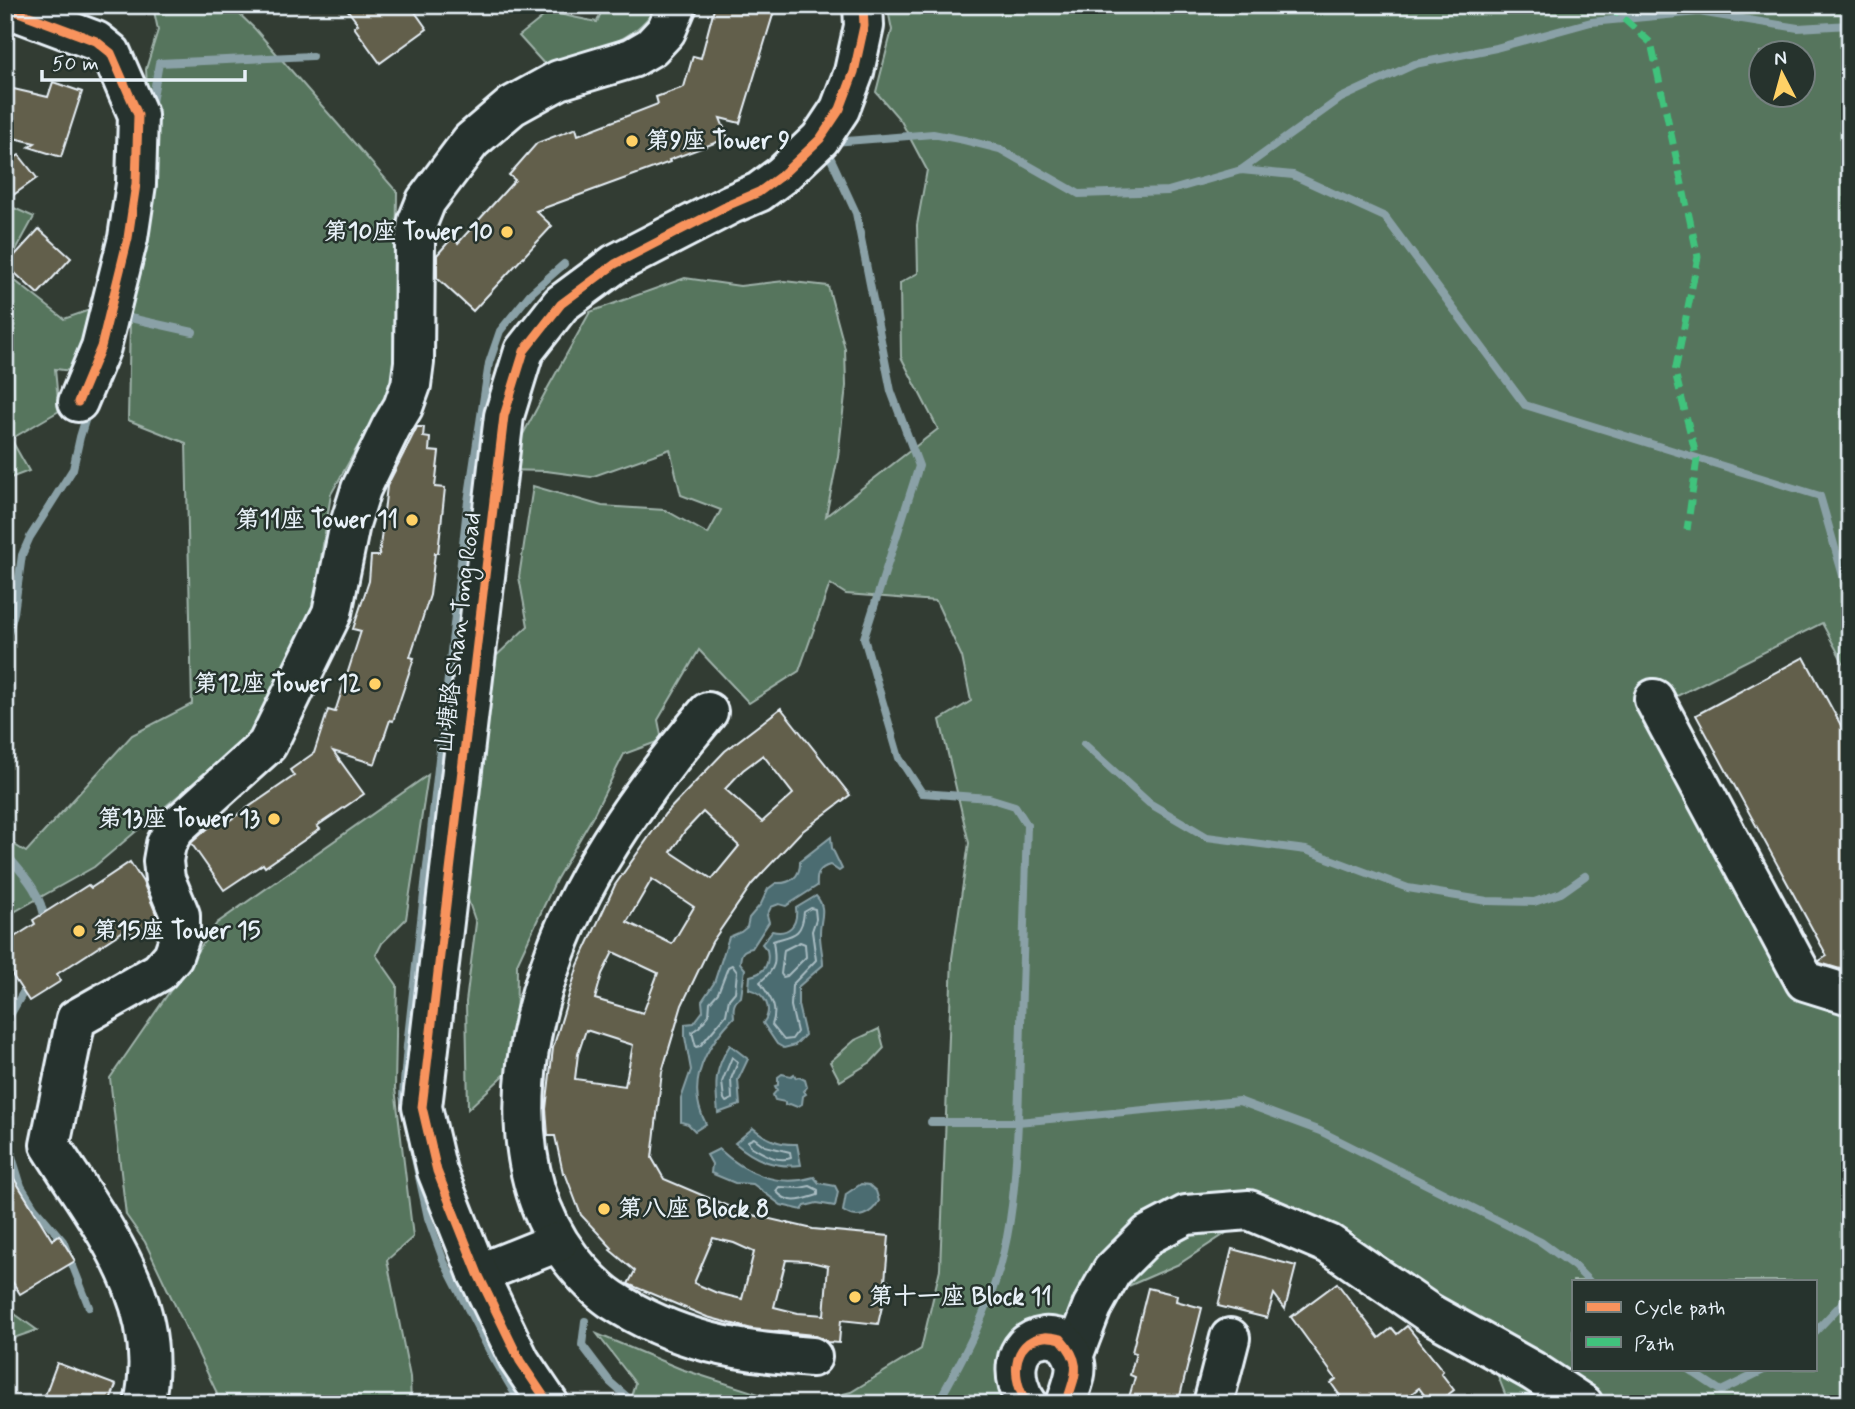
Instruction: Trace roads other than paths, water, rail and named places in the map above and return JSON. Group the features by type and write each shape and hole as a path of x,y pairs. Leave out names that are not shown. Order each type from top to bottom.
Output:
{"street":[{"path":"144,1404 148,1364 140,1301 129,1271 50,1145 76,1019 159,972 173,956 180,936 180,915 165,879 163,861 166,844 175,828 267,745 332,613 350,524 361,489 403,407 411,385 414,362 415,242 418,221 426,201 471,141 512,106 559,80 632,58 651,47 666,31 677,5"},
{"name":"山塘路 Shan Tong Road","path":"550,1404 520,1361 473,1263 437,1171 422,1107 504,416 524,351 561,304 615,264 759,192 782,176 813,145 840,109 854,72 864,26 863,5"},
{"path":"5,7 96,41 111,54 138,115 136,184 128,238 101,347 78,402"},
{"path":"1654,699 1805,981 1850,995"},
{"path":"708,712 677,748 622,825 575,909 555,952 538,1006 527,1061 524,1118 528,1165 550,1226 581,1272 610,1298 656,1324 707,1343 759,1354 812,1357"},
{"path":"1066,1404 1076,1373 1074,1354 1091,1307 1112,1271 1148,1235 1186,1215 1249,1210 1329,1244 1429,1313 1533,1371 1583,1404"},
{"path":"473,1263 507,1235 550,1226"},
{"path":"1028,1404 1016,1374 1017,1357 1028,1343 1045,1336 1061,1339 1074,1354"},
{"path":"1213,1404 1230,1338"}],"water":[{"path":"831,837 832,848 842,869 839,871 830,865 823,868 818,875 817,886 786,906 779,904 771,907 767,915 769,922 752,948 742,954 740,963 745,969 741,997 734,1006 734,1017 715,1040 701,1066 697,1094 706,1124 695,1131 688,1124 681,1122 681,1099 691,1070 685,1024 694,1023 703,1011 702,1001 714,983 729,937 747,927 749,918 761,904 768,889 776,883 794,878 799,871 800,861"},
{"path":"816,896 822,906 820,935 823,965 798,987 798,1005 805,1035 795,1045 784,1048 777,1044 763,1023 768,1007 759,994 749,989 750,976 759,973 767,964 767,950 762,944 772,931 788,930 794,924 796,908"},
{"path":"730,1045 748,1059 738,1080 740,1105 718,1113 717,1078 721,1062"},
{"path":"782,1074 794,1074 796,1078 805,1080 806,1094 802,1104 797,1107 775,1100 775,1086"},
{"path":"753,1128 773,1140 797,1144 801,1165 765,1162 735,1143"},
{"path":"719,1149 740,1165 763,1176 788,1181 814,1177 819,1183 835,1186 838,1192 835,1206 817,1203 805,1206 802,1210 781,1205 753,1184 735,1183 711,1173 712,1164 707,1155"},
{"path":"861,1184 869,1185 876,1191 879,1201 868,1213 853,1216 843,1211 846,1194"}],"waterway":[{"path":"1241,170 1341,98 1415,64 1496,48 1591,22 1699,12 1798,28 1850,25"},
{"path":"151,108 159,63 312,56"},
{"path":"834,142 933,134 964,140 1000,149 1079,194 1168,191 1241,170 1293,175 1385,217 1525,405 1820,496 1850,600"},
{"path":"826,148 856,213 891,391 919,466 864,638 899,758 922,793 989,798 1015,806 1027,825 1018,1122 1239,1101 1320,1131 1541,1242 1588,1280"},
{"path":"405,1107 403,1095 407,1046 467,508 489,363 500,331 530,294 564,264"},
{"path":"121,316 193,332"},
{"path":"5,645 14,613 22,555 30,537 73,469 88,411"},
{"path":"1084,744 1149,803 1207,837 1306,850 1408,888 1487,901 1534,902 1561,893 1585,876"},
{"path":"5,853 36,893 45,922"},
{"path":"5,1024 28,984"},
{"path":"931,1122 1018,1122 1012,1203 999,1271 976,1330 937,1404"},
{"path":"5,1134 21,1186 34,1207 63,1241 89,1307"},
{"path":"412,1144 428,1218 444,1262 489,1350 521,1404"},
{"path":"1816,1331 1850,1295"},
{"path":"585,1321 582,1345 610,1382 635,1404"},
{"path":"1690,1370 1721,1391 1764,1370"}],"place":[{"name":"第9座 Tower 9","path":"632,141"},
{"name":"第10座 Tower 10","path":"507,232"},
{"name":"第11座 Tower 11","path":"412,520"},
{"name":"第12座 Tower 12","path":"375,684"},
{"name":"第13座 Tower 13","path":"274,819"},
{"name":"第15座 Tower 15","path":"79,931"},
{"name":"第八座 Block 8","path":"604,1209"},
{"name":"第十一座 Block 11","path":"855,1297"}]}
